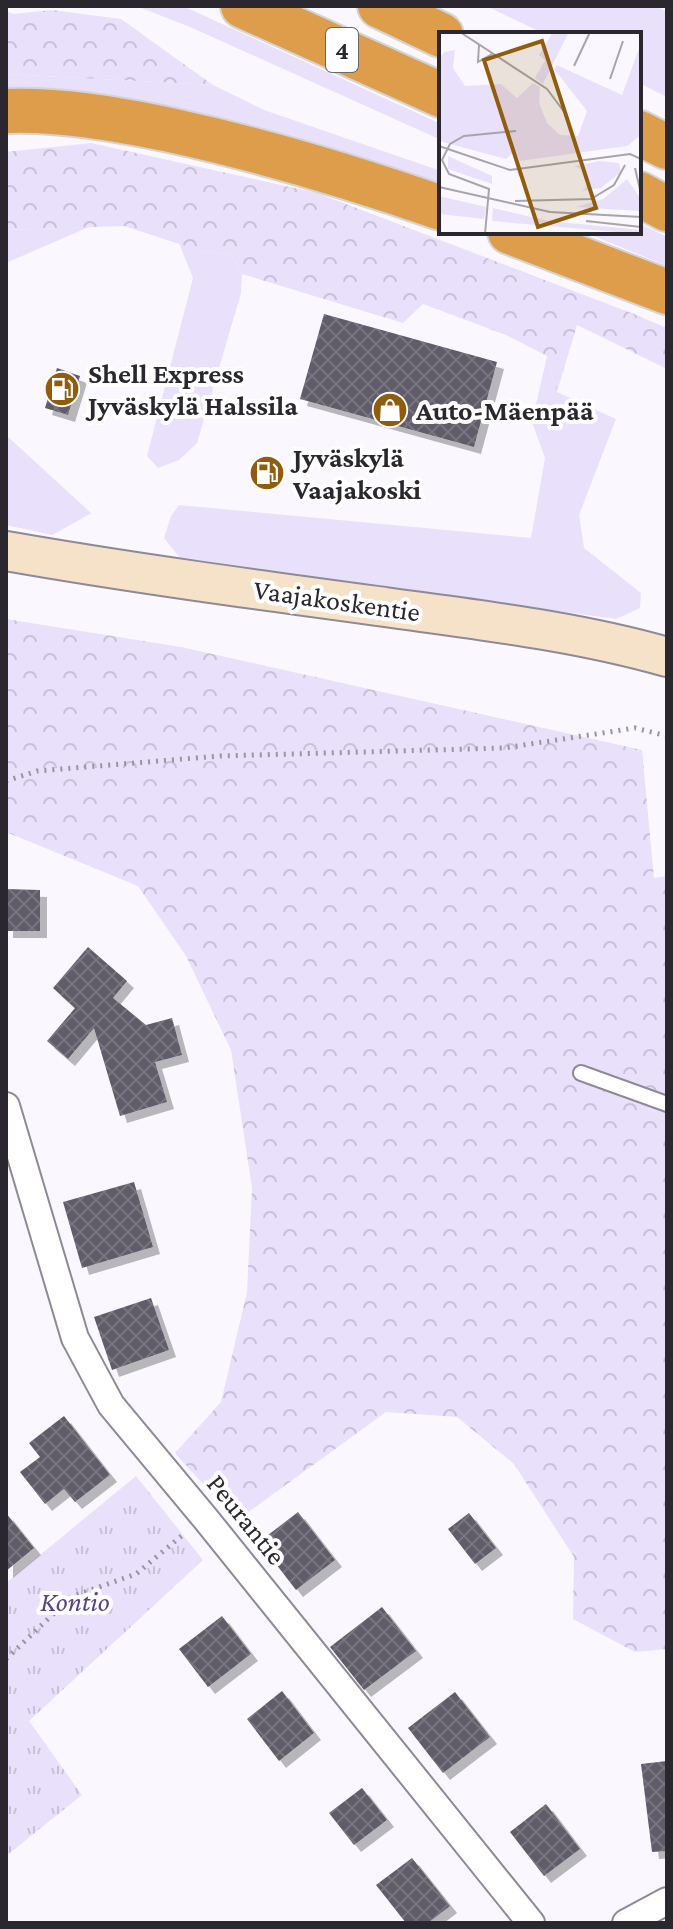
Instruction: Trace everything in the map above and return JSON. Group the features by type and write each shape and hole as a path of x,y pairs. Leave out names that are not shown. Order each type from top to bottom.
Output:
{"highway":[{"name":"4","path":"243,6 439,94"},
{"name":"4","path":"380,6 439,34"},
{"path":"6,111 122,120 230,143 383,187 439,207"},
{"path":"641,134 667,147"},
{"path":"641,195 667,209"},
{"path":"515,234 667,292"}],"main road":[{"name":"Vaajakoskentie","path":"6,551 117,570 475,619 620,645 667,657"}],"street":[{"name":"Peurantie","path":"6,1106 75,1338 111,1405 531,1923"},
{"path":"626,1923 667,1901"}],"lane":[{"path":"581,1073 667,1104"}],"path":[{"path":"6,781 37,771 220,756 504,748 635,728 667,736"},
{"path":"6,1659 71,1597 136,1574 205,1518"}],"green space":[{"path":"136,6 183,6 439,123 439,139 190,27"},
{"path":"486,6 655,6 667,12 667,97 641,84 641,32 541,32"},
{"path":"52,10 121,19 213,85 6,74 6,11 13,14"},
{"path":"6,74 213,85 264,110 439,170 439,182 233,121 128,101 6,93"},
{"path":"91,143 317,193 634,314 667,328 667,369 577,325 557,392 547,356 506,335 423,304 403,323 242,274 232,255 201,251 124,226 6,230 6,152"},
{"path":"641,224 667,237 667,266 589,234 641,234"},
{"path":"89,227 6,263 6,230"},
{"path":"179,243 201,251 232,255 242,274 241,293 197,443 179,460 158,468 147,456 193,278"},
{"path":"547,356 557,392 616,419 579,515 584,548 641,593 640,608 616,619 180,558 164,538 171,516 179,505 531,538 545,458 532,422"},
{"path":"6,435 92,513 52,535 6,525"},
{"path":"6,619 181,647 642,750 654,878 667,876 667,1649 635,1652 573,1619 574,1557 514,1464 457,1417 386,1412 236,1521 175,1453 221,1402 247,1292 252,1188 231,1050 186,956 138,886 6,832"},
{"name":"Kontio","path":"136,1476 203,1560 29,1721 82,1795 6,1856 6,1583"}],"building":[{"path":"324,314 497,362 474,447 300,399"},
{"path":"57,368 80,376 68,415 45,408"},
{"path":"6,889 40,890 40,931 6,931"},
{"path":"88,947 127,981 113,998 146,1025 172,1018 182,1055 155,1062 167,1102 120,1116 94,1028 68,1059 47,1041 75,1008 53,988"},
{"path":"134,1182 153,1247 82,1268 63,1202"},
{"path":"151,1298 169,1350 112,1370 94,1317"},
{"path":"64,1416 110,1475 75,1502 64,1489 45,1504 20,1472 40,1457 29,1443"},
{"path":"298,1512 335,1560 296,1590 259,1542"},
{"path":"6,1513 34,1548 6,1571"},
{"path":"469,1513 496,1548 475,1564 448,1529"},
{"path":"382,1607 416,1651 364,1690 330,1647"},
{"path":"222,1616 251,1654 208,1687 179,1649"},
{"path":"282,1691 314,1733 279,1761 247,1719"},
{"path":"455,1692 490,1737 443,1773 408,1728"},
{"path":"667,1761 667,1851 652,1852 641,1764"},
{"path":"362,1788 387,1820 354,1845 329,1813"},
{"path":"546,1804 580,1849 544,1876 510,1832"},
{"path":"412,1858 450,1906 428,1923 406,1923 376,1885"}],"place":[{"name":"Shell Express Jyväskylä Halssila","path":"62,389"},
{"name":"Auto-Mäenpää","path":"390,410"},
{"name":"Jyväskylä Vaajakoski","path":"267,473"}]}
